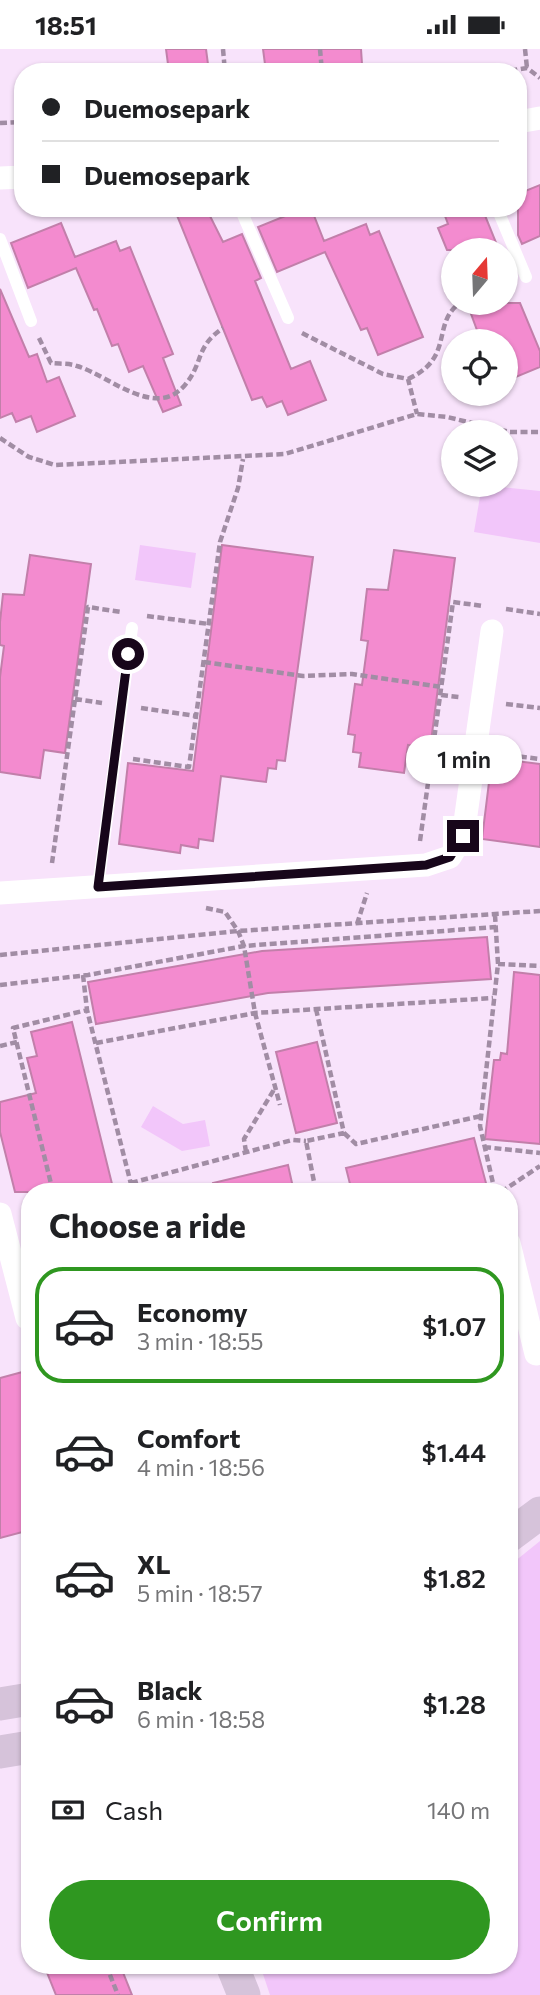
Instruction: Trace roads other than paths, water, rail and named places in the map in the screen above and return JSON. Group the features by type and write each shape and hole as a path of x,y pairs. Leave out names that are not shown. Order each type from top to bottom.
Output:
{"street":[{"path":"0,893 417,866 450,857 463,836 492,631"},
{"path":"0,1215 21,1292"},
{"path":"518,1279 537,1354"},
{"path":"518,1512 540,1501"},
{"path":"518,1529 540,1513"},
{"path":"0,1704 21,1700"},
{"path":"0,1752 21,1748"},
{"path":"235,1974 243,1995"}],"lane":[{"path":"244,217 288,318"},
{"path":"501,217 526,277"},
{"path":"0,239 31,321"},
{"path":"98,887 132,628"}]}
